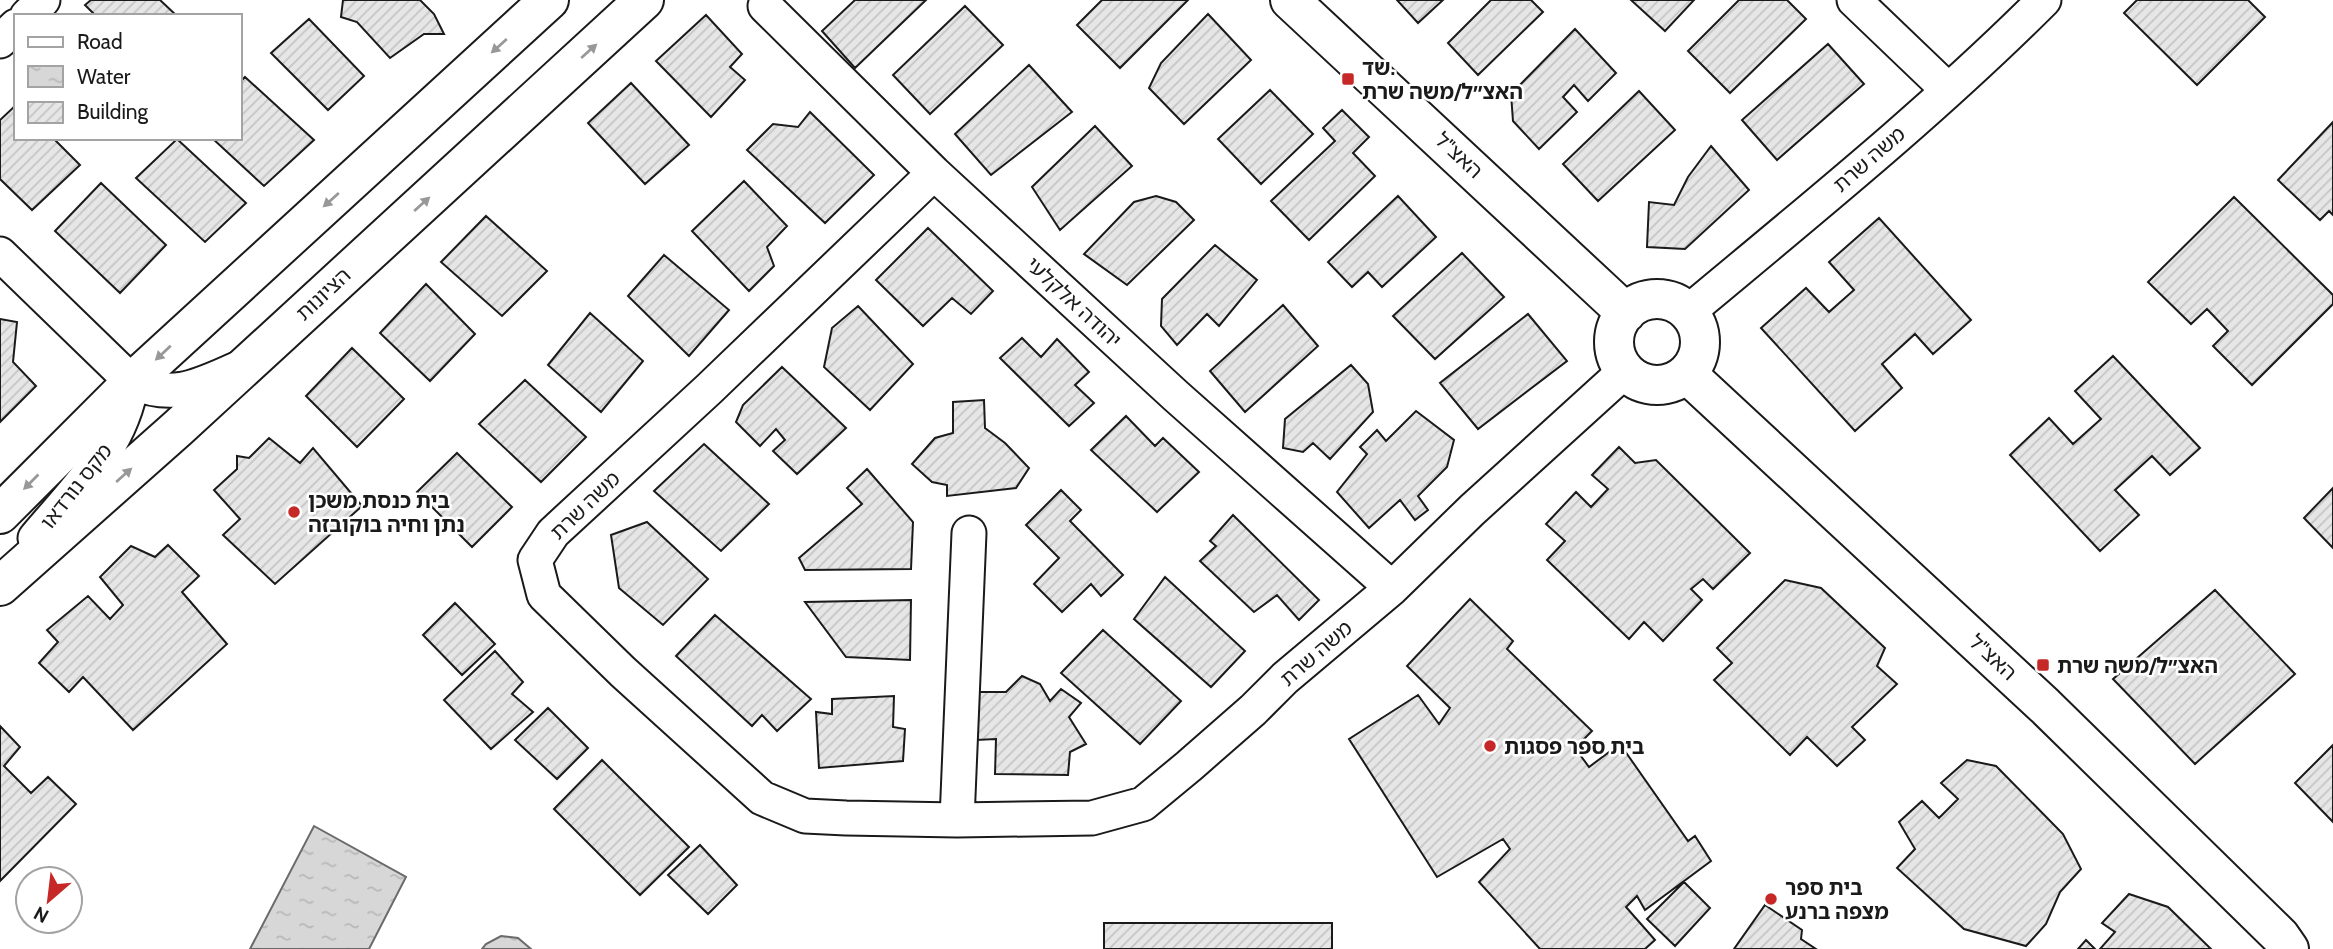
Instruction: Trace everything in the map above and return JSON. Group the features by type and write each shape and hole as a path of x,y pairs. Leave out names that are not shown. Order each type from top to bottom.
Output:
{"street":[{"path":"29,14 43,0"},
{"path":"0,514 132,382 549,0"},
{"name":"הציונות","path":"0,586 245,366 644,0"},
{"name":"האצ\"ל","path":"1290,0 1626,313"},
{"path":"1854,0 1948,90"},
{"name":"משה שרת","path":"1688,312 1948,90 2044,0"},
{"name":"יהודה אלקלעי","path":"765,6 934,173 1176,396 1392,588"},
{"path":"0,41 14,28"},
{"name":"משה שרת","path":"934,173 699,398 553,533 535,561 544,595 624,672 762,798 805,816 957,820 1092,818 1143,804 1253,710 1285,678 1392,588 1472,510 1625,371"},
{"path":"0,254 132,382 151,390 170,391 190,388 245,366"},
{"path":"1657,299 1668,300 1688,312 1700,332 1701,344 1695,365 1687,374 1678,381 1656,386 1644,384 1625,371 1618,360 1614,335 1618,323 1634,305 1657,299"},
{"name":"האצ\"ל","path":"1687,374 2045,706 2280,936 2289,949"},
{"name":"מקס נורדאו","path":"0,580 107,452 125,414 132,382"},
{"path":"957,820 969,533"}],"water":[{"path":"314,826 406,877 369,949 250,949"},
{"path":"501,936 518,938 531,949 482,949"}],"building":[{"path":"91,0 160,0 175,14 94,14 85,5"},
{"path":"343,0 420,0 434,14 444,34 424,34 390,58 357,22 341,17"},
{"path":"855,0 926,0 855,68 822,31"},
{"path":"1102,0 1188,0 1120,68 1077,25"},
{"path":"1397,0 1443,0 1418,23"},
{"path":"1491,0 1531,0 1543,12 1478,75 1448,43"},
{"path":"1631,0 1694,0 1665,31"},
{"path":"1739,0 1787,0 1806,19 1730,93 1688,51"},
{"path":"2137,0 2248,0 2265,17 2197,85 2124,13"},
{"path":"965,6 1003,45 930,114 893,75"},
{"path":"1208,14 1251,60 1184,124 1149,88 1161,63"},
{"path":"706,15 742,54 730,67 745,80 711,117 656,61"},
{"path":"309,19 364,76 328,110 271,53"},
{"path":"1575,29 1616,73 1588,101 1574,85 1563,97 1577,112 1539,149 1513,121 1511,94"},
{"path":"1828,44 1864,84 1777,160 1742,120"},
{"path":"1029,65 1072,112 991,175 955,134"},
{"path":"245,77 314,140 264,186 214,140 242,140 242,80"},
{"path":"631,83 689,145 645,184 588,123"},
{"path":"1270,90 1313,134 1261,184 1218,139"},
{"path":"1639,91 1675,130 1598,201 1563,164"},
{"path":"14,107 14,140 55,140 80,165 32,210 0,179 0,120"},
{"path":"1342,110 1369,137 1353,153 1375,176 1309,240 1271,201 1335,141 1323,128"},
{"path":"810,112 874,175 825,223 747,150 773,124 798,127"},
{"path":"2333,122 2333,215 2329,211 2320,220 2278,180"},
{"path":"1095,126 1132,166 1060,230 1032,187"},
{"path":"178,140 246,203 205,242 136,178"},
{"path":"1711,146 1749,190 1685,249 1647,247 1649,202 1674,205 1688,177"},
{"path":"744,181 787,226 767,247 774,266 749,291 692,231"},
{"path":"101,183 166,245 120,293 55,231"},
{"path":"1156,196 1176,202 1194,220 1127,285 1084,254 1134,202"},
{"path":"1398,196 1436,237 1382,287 1368,272 1352,287 1328,262"},
{"path":"2234,197 2333,295 2333,304 2252,385 2213,346 2228,331 2207,309 2191,324 2148,282"},
{"path":"486,216 547,271 502,316 441,262"},
{"path":"1879,218 1971,320 1933,354 1915,334 1882,364 1902,388 1855,431 1761,328 1806,288 1829,312 1854,290 1829,262"},
{"path":"928,228 993,291 971,314 952,298 923,326 876,280"},
{"path":"1215,245 1257,280 1219,326 1207,314 1177,345 1161,326 1162,299"},
{"path":"1462,253 1504,297 1435,359 1393,316"},
{"path":"664,255 729,310 689,356 628,296"},
{"path":"426,284 475,334 430,381 380,333"},
{"path":"1283,305 1318,346 1245,412 1210,371"},
{"path":"858,306 913,364 870,410 824,367 832,328"},
{"path":"590,313 643,361 601,412 548,365"},
{"path":"1528,314 1567,361 1478,429 1440,383"},
{"path":"0,319 17,322 13,362 36,386 0,422"},
{"path":"1022,338 1041,357 1057,339 1089,372 1075,385 1094,403 1069,426 1000,358"},
{"path":"352,348 404,399 357,447 306,396"},
{"path":"2113,356 2200,448 2170,475 2152,456 2115,490 2139,515 2100,551 2010,455 2049,418 2073,444 2101,419 2075,391"},
{"path":"1351,365 1368,384 1373,412 1330,459 1313,443 1303,452 1283,448 1285,419"},
{"path":"782,367 846,428 797,474 773,451 785,440 776,429 760,446 736,422 743,405"},
{"path":"525,380 586,437 541,482 479,424"},
{"path":"984,400 985,428 1005,443 1029,468 1016,488 947,496 947,485 932,482 912,464 935,438 953,433 953,402"},
{"path":"1416,411 1454,440 1447,467 1418,496 1428,510 1415,520 1400,500 1369,528 1337,492 1367,454 1360,447 1377,430 1386,441"},
{"path":"1126,416 1155,446 1163,438 1199,472 1157,512 1091,450"},
{"name":"בית כנסת משכן נתן וחיה בוקובזה","path":"269,438 300,463 313,448 362,506 275,584 223,535 240,519 214,490 237,469 237,456 249,458"},
{"path":"704,444 769,504 721,551 654,491"},
{"path":"1619,447 1635,463 1656,460 1750,553 1713,589 1703,579 1691,589 1702,600 1663,641 1644,622 1629,639 1547,560 1565,541 1546,524 1576,492 1591,507 1608,489 1592,475"},
{"path":"457,453 512,507 472,547 417,492"},
{"path":"867,469 913,522 911,569 805,570 799,558 862,504 847,488"},
{"path":"2333,488 2333,548 2304,518"},
{"path":"1061,490 1081,510 1070,521 1123,575 1101,596 1091,584 1062,612 1034,584 1059,558 1026,525"},
{"path":"1233,515 1319,600 1299,620 1277,595 1254,612 1200,561 1216,546 1210,541"},
{"path":"647,522 708,579 663,625 619,588 611,535"},
{"path":"168,545 199,576 182,592 227,644 133,730 83,677 69,692 39,663 58,642 47,630 88,596 110,619 123,605 100,577 131,546 155,557"},
{"path":"1165,577 1245,651 1211,687 1134,619"},
{"path":"1785,580 1821,588 1885,648 1877,666 1897,684 1852,727 1865,740 1837,766 1807,737 1790,755 1714,680 1732,663 1717,648"},
{"path":"2215,590 2295,674 2195,764 2113,679"},
{"path":"1470,599 1513,641 1507,649 1592,731 1575,748 1589,767 1620,744 1688,841 1695,836 1711,861 1645,910 1637,896 1626,907 1655,940 1645,949 1540,949 1479,882 1510,849 1503,839 1437,877 1349,739 1418,695 1439,724 1450,708 1407,666"},
{"path":"911,600 910,660 846,657 805,602"},
{"path":"455,603 495,644 462,675 423,635"},
{"path":"715,615 811,699 777,731 762,715 752,726 676,656"},
{"path":"1103,630 1181,701 1140,744 1061,673"},
{"path":"495,651 523,682 512,694 533,712 491,749 444,700"},
{"path":"1022,676 1040,684 1050,701 1061,689 1081,703 1069,717 1086,744 1070,752 1068,775 995,774 996,739 976,740 976,692 1006,692"},
{"path":"894,696 893,727 905,729 903,761 819,768 816,712 832,714 832,699"},
{"path":"548,708 588,748 557,779 515,740"},
{"path":"0,726 20,747 4,766 31,793 48,777 76,804 0,881"},
{"path":"2333,745 2333,822 2295,783"},
{"path":"602,760 689,847 640,895 554,809"},
{"path":"1967,760 1996,766 2063,834 2081,869 2060,892 2046,924 2026,946 1964,929 1897,868 1915,849 1899,822 1922,801 1939,818 1958,799 1941,783"},
{"path":"700,845 737,885 708,914 668,875"},
{"path":"1684,882 1710,908 1675,946 1647,919"},
{"path":"2129,894 2168,907 2211,949 2100,949 2115,932 2102,923"},
{"path":"1765,905 1802,930 1801,939 1816,949 1734,949"},
{"path":"1104,923 1332,923 1332,949 1104,949"},
{"path":"2086,940 2095,949 2078,949"}],"place":[{"name":"שד. האצ״ל/משה שרת","path":"1348,79"},
{"name":"בית כנסת משכן נתן וחיה בוקובזה","path":"294,512"},
{"name":"האצ״ל/משה שרת","path":"2043,665"},
{"name":"בית ספר פסגות","path":"1490,746"},
{"name":"בית ספר מצפה ברנע","path":"1771,899"}]}
